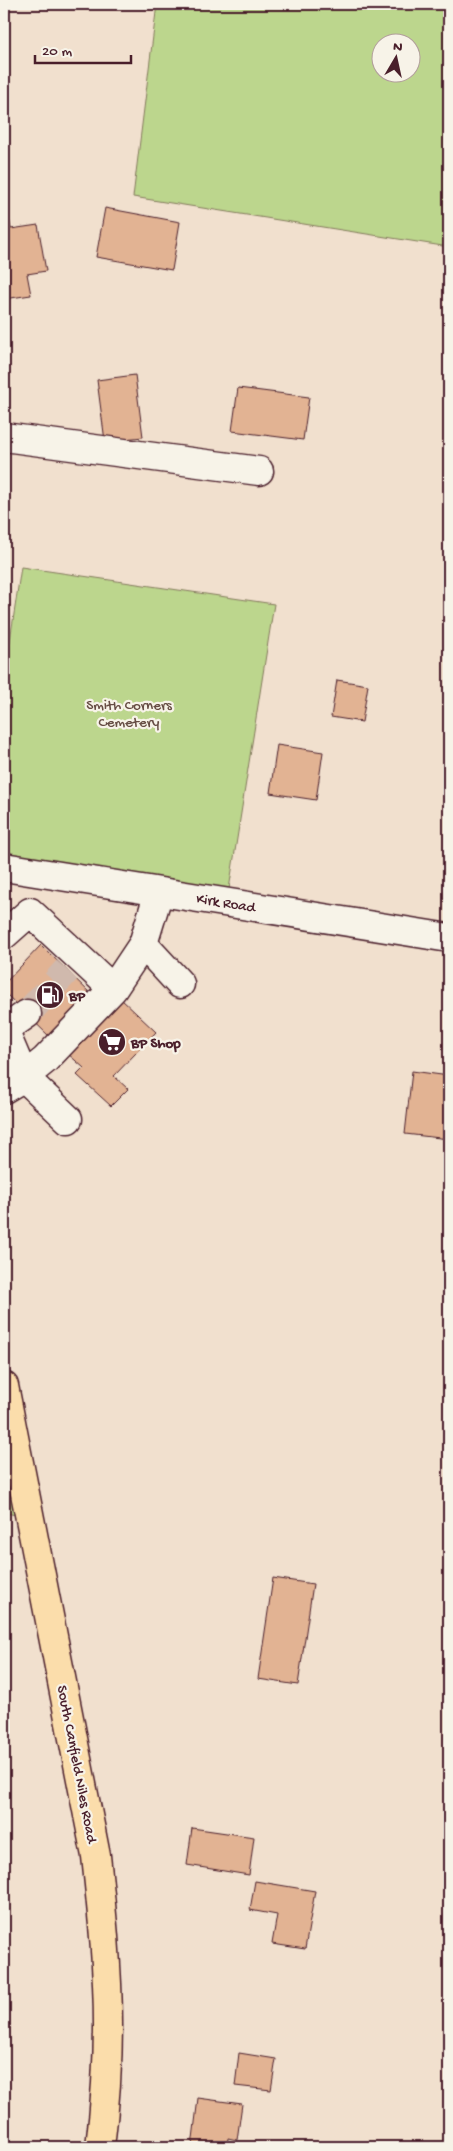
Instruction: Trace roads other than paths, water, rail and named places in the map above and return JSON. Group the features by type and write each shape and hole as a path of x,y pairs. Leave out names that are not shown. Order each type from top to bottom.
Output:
{"main road":[{"name":"South Canfield Niles Road","path":"4,1386 96,1856 104,1930 108,2024 106,2098 100,2147"}],"street":[{"path":"4,437 259,471"},
{"name":"Kirk Road","path":"4,867 449,938"},
{"path":"4,935 30,912 46,873"},
{"path":"14,1083 45,1060 113,989 143,944 160,892"},
{"path":"30,912 73,963 113,989"},
{"path":"143,944 180,984"},
{"path":"27,1014 4,1030 14,1083 68,1119"}],"tunnel":[{"path":"27,1014 67,970"}],"place":[{"name":"BP","path":"50,995"},
{"name":"BP Shop","path":"112,1042"}],"park label":[{"name":"Smith Corners Cemetery","path":"129,712"}]}
